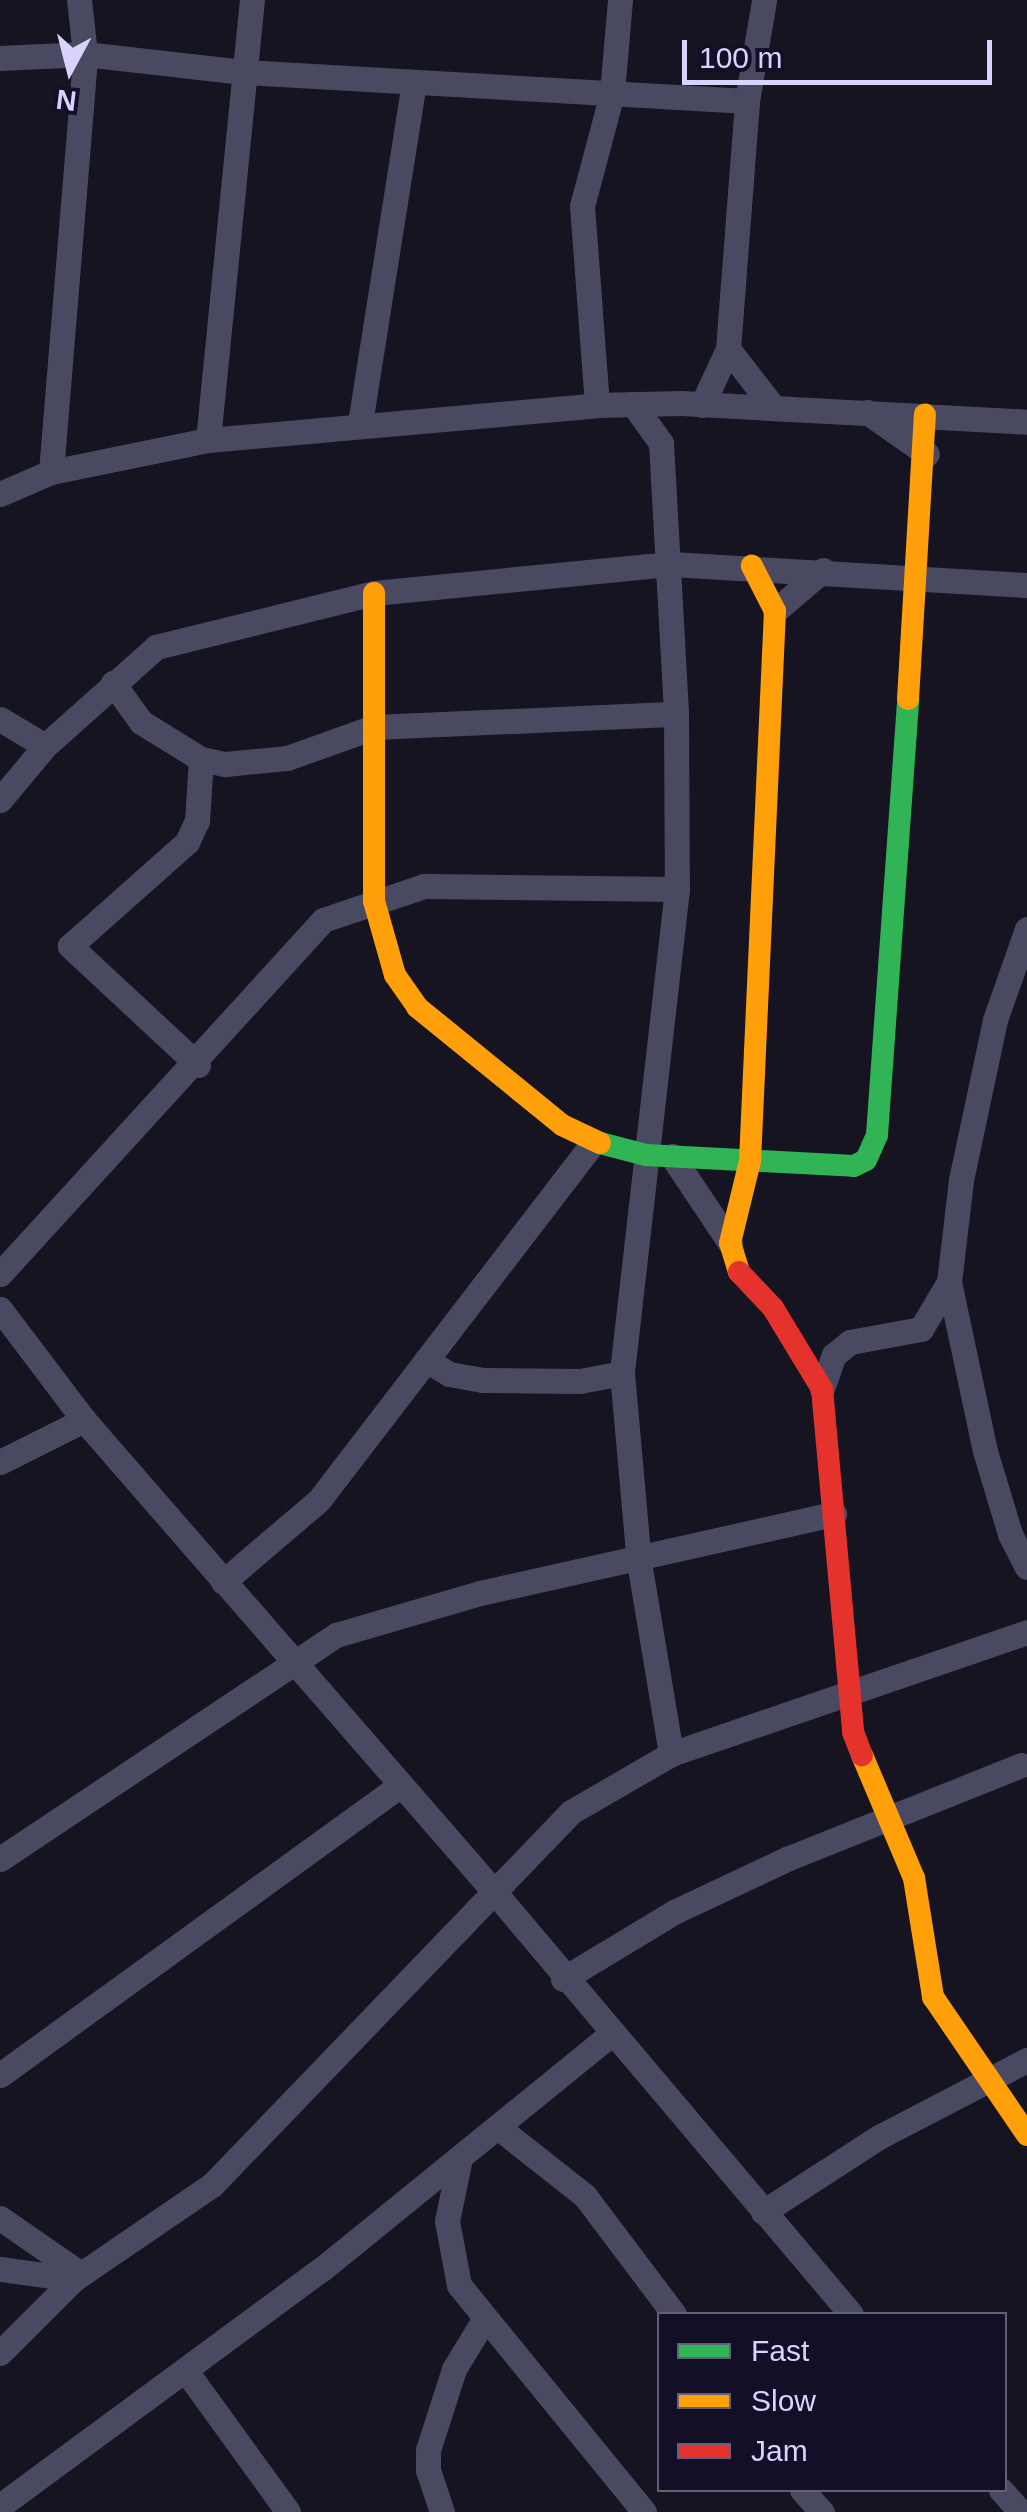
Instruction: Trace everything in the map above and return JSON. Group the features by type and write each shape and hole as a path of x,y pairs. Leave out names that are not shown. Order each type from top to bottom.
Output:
{"street":[{"path":"51,472 85,54 78,0"},
{"path":"208,440 252,0"},
{"path":"597,406 582,206 612,94 620,0"},
{"path":"661,444 728,349 747,101 764,0"},
{"path":"0,58 85,54 243,72 747,101"},
{"path":"360,423 414,82"},
{"path":"728,349 774,408"},
{"path":"633,404 661,444 676,714 676,889 622,1373 640,1562 671,1754"},
{"path":"0,494 51,472 208,440 360,423 597,406 692,404 1027,422"},
{"path":"867,412 927,454"},
{"path":"374,594 374,901 395,976 416,1007 562,1125 594,1140 646,1155 854,1166 873,1149 905,790 911,576 927,454 925,415"},
{"path":"0,800 44,746 156,647 374,594 670,564 1027,585"},
{"path":"730,1243 750,1160 776,611 752,566"},
{"path":"776,611 823,570"},
{"path":"112,683 140,722 202,759 225,764 288,758 374,726 676,714"},
{"path":"0,720 44,746"},
{"path":"198,1064 70,946 188,842 197,821 202,759"},
{"path":"0,1274 198,1064 317,925 374,901 424,886 676,889"},
{"path":"1027,929 991,1038 961,1180 949,1282 985,1450 1010,1534 1027,1566"},
{"path":"223,1582 320,1500 594,1140"},
{"path":"672,1156 730,1243 740,1277 773,1308 822,1389"},
{"path":"949,1282 922,1329 850,1342 834,1355 822,1389 849,1697 857,1746 892,1818 914,1878 933,1997 1020,2125"},
{"path":"0,1309 84,1420 398,1787 492,1888 563,1978 849,2312"},
{"path":"426,1360 449,1374 483,1380 580,1381 622,1373"},
{"path":"0,1462 84,1420"},
{"path":"0,1859 291,1662 354,1630 480,1594 640,1562 834,1514"},
{"path":"0,2354 78,2277 212,2185 426,1965 492,1888 571,1812 671,1754 849,1697 1027,1632"},
{"path":"563,1978 674,1912 972,1780 1025,1770"},
{"path":"0,2075 398,1787"},
{"path":"0,2506 186,2372 459,2163 611,2034"},
{"path":"763,2212 989,2075 1027,2060"},
{"path":"1020,2125 1027,2092"},
{"path":"498,2128 585,2196 672,2312"},
{"path":"459,2163 449,2243 459,2285 644,2512"},
{"path":"0,2218 78,2277"},
{"path":"0,2269 78,2277"},
{"path":"442,2512 428,2470 428,2450 454,2369 486,2318"},
{"path":"186,2372 288,2512"},
{"path":"1003,2492 1020,2512"}],"traffic: fast":[{"path":"600,1143 646,1155 854,1166 866,1160 877,1135 908,699"}],"traffic: slow":[{"path":"908,699 925,415"},
{"path":"739,1272 730,1243 750,1161 775,611 752,566"},
{"path":"374,593 374,901 395,975 417,1007 562,1125 600,1143"},
{"path":"862,1755 914,1878 933,1997 1027,2135"}],"traffic: jam":[{"path":"739,1272 773,1308 822,1389 853,1732 862,1755"}]}
